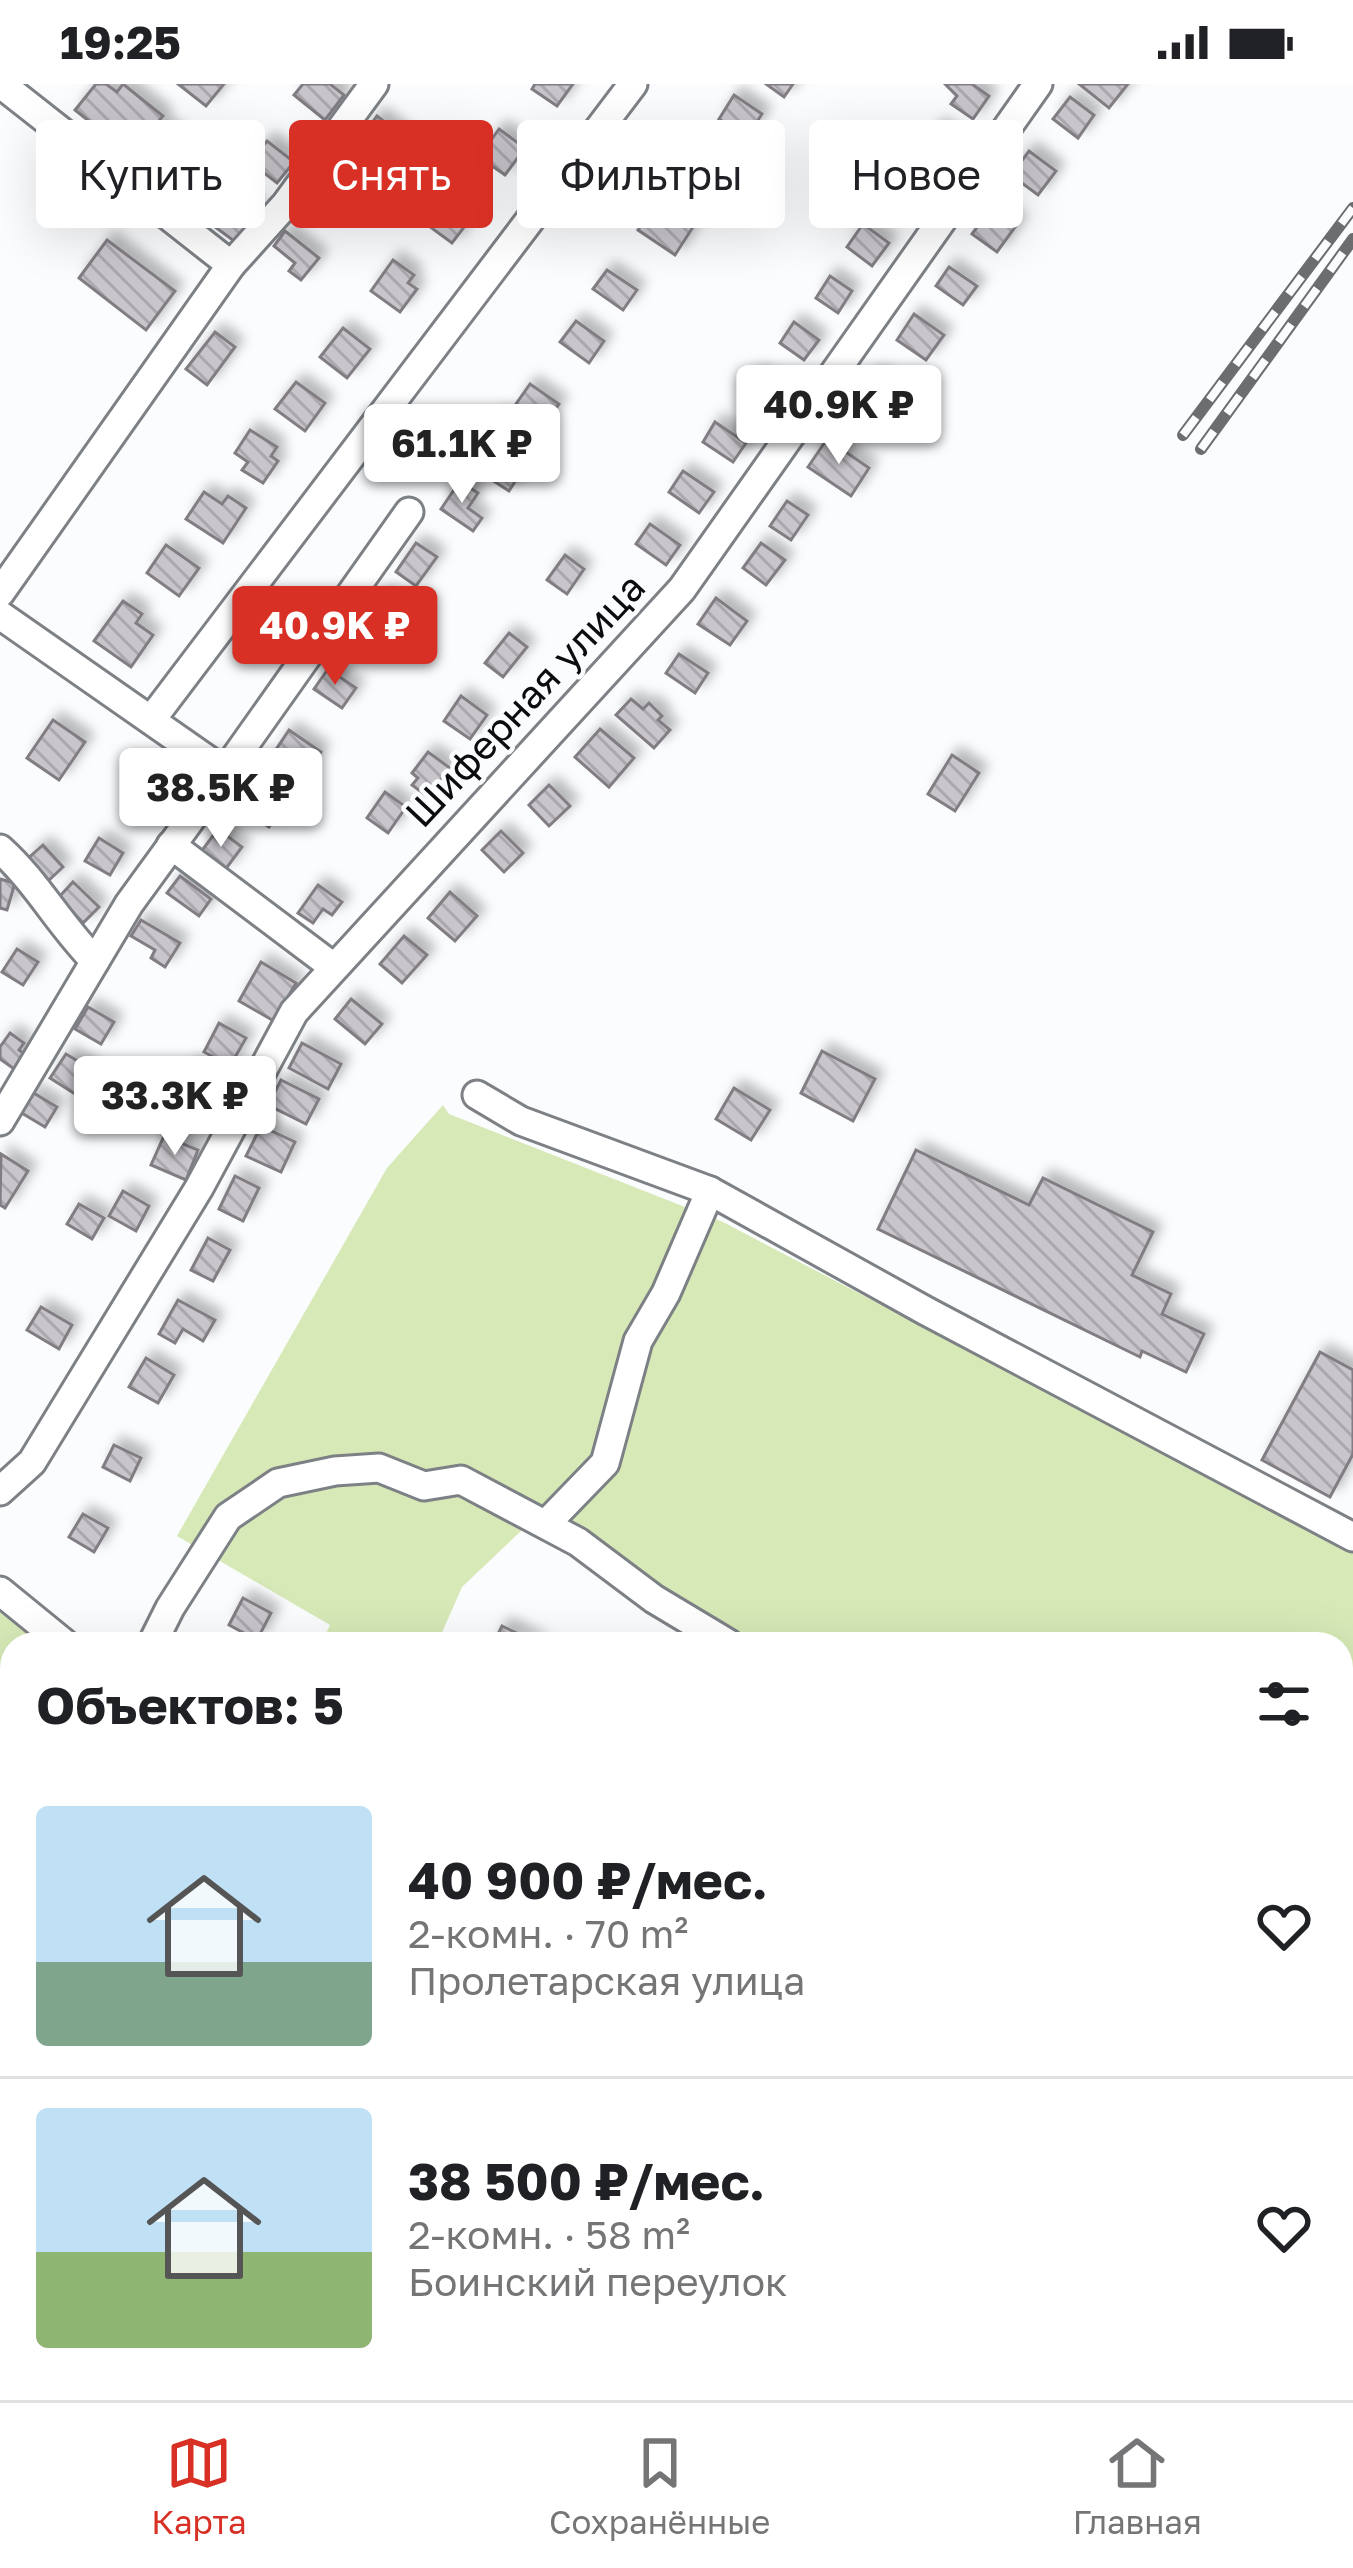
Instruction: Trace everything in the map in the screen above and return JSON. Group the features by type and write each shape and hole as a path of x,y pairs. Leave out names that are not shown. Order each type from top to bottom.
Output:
{"street":[{"path":"1,84 231,266"},
{"path":"0,593 231,266 286,203 374,84"},
{"path":"152,720 633,84"},
{"name":"Шиферная улица","path":"0,1491 32,1462 199,1188 277,1037 332,966 682,589 1038,84"},
{"path":"0,1121 129,904 409,512"},
{"path":"0,615 225,772"},
{"path":"171,845 332,966"},
{"path":"0,849 95,961"},
{"path":"477,1095 521,1121 710,1191 1353,1537"},
{"path":"546,1524 604,1463 638,1341 666,1293 710,1191"},
{"path":"158,1632 228,1517 278,1484 379,1468 424,1486 461,1480 578,1542 654,1599 709,1632"},
{"path":"0,1591 50,1632"}],"green space":[{"path":"443,1105 449,1114 723,1222 1353,1552 1353,1632 728,1632 674,1597 522,1530 462,1587 442,1632 327,1632 330,1625 177,1536 387,1168"},
{"path":"0,1605 36,1632 0,1632"}],"building":[{"path":"96,84 117,92 123,84 163,116 160,120 88,120 75,110"},
{"path":"178,84 224,84 206,106"},
{"path":"303,84 330,84 344,95 325,120 294,95"},
{"path":"535,84 573,84 557,106 532,89"},
{"path":"766,84 793,84 784,97"},
{"path":"945,84 972,84 989,96 973,119 951,104 957,96"},
{"path":"1079,84 1128,84 1109,108"},
{"path":"734,95 762,114 758,120 719,119"},
{"path":"1070,97 1094,115 1078,138 1053,119"},
{"path":"499,129 517,142 517,159 505,175 493,167 493,137"},
{"path":"265,143 289,158 289,168 277,183 265,174"},
{"path":"1029,151 1056,171 1038,195 1023,184 1023,159"},
{"path":"216,228 244,228 234,241"},
{"path":"432,228 463,228 452,243"},
{"path":"639,228 692,228 675,255"},
{"path":"860,228 868,228 889,243 872,266 847,247"},
{"path":"976,228 1014,228 997,252 972,234"},
{"path":"285,231 319,258 301,280 289,271 295,263 274,246"},
{"path":"107,240 175,291 146,330 79,278"},
{"path":"393,260 414,275 408,283 417,289 400,312 371,291"},
{"path":"949,267 977,286 963,305 936,286"},
{"path":"607,270 637,290 623,310 593,289"},
{"path":"830,276 852,291 838,313 816,298"},
{"path":"914,314 944,335 926,360 897,340"},
{"path":"576,321 604,341 589,363 560,342"},
{"path":"794,322 819,340 804,360 780,343"},
{"path":"343,328 370,349 347,378 320,357"},
{"path":"215,332 235,347 207,385 186,369"},
{"path":"756,374 782,392 766,415 740,396"},
{"path":"874,375 904,394 889,416 860,396"},
{"path":"296,382 325,403 305,431 275,409"},
{"path":"530,384 559,404 544,424 516,404"},
{"path":"499,417 530,438 523,448 532,455 509,491 475,469 487,451 480,445"},
{"path":"715,422 746,443 733,462 703,442"},
{"path":"250,430 277,447 271,456 278,461 263,483 242,470 248,462 235,453"},
{"path":"827,439 869,468 851,496 808,467"},
{"path":"683,471 714,492 699,513 669,492"},
{"path":"460,481 478,493 468,508 482,518 473,531 441,509"},
{"path":"204,492 222,504 228,496 246,508 223,543 186,519"},
{"path":"787,501 808,515 791,540 770,526"},
{"path":"650,524 680,545 666,565 636,544"},
{"path":"416,543 437,557 416,586 396,572"},
{"path":"761,543 785,560 766,585 743,568"},
{"path":"166,545 199,568 179,596 147,573"},
{"path":"565,555 584,569 567,594 547,580"},
{"path":"383,595 409,613 387,644 362,627"},
{"path":"716,598 747,621 730,645 698,624"},
{"path":"123,601 142,614 136,623 153,635 131,667 94,641"},
{"path":"509,633 527,647 503,677 485,663"},
{"path":"679,654 708,673 695,693 666,673"},
{"path":"328,669 356,688 342,708 314,689"},
{"path":"461,696 487,715 470,739 444,721"},
{"path":"631,699 643,709 649,703 670,730 654,748 616,715"},
{"path":"53,720 85,742 59,780 27,758"},
{"path":"600,729 634,758 609,787 575,757"},
{"path":"289,730 321,752 311,767 305,762 300,769 275,751"},
{"path":"428,752 450,768 428,797 412,785 418,778 412,773"},
{"path":"952,755 979,773 955,811 928,794"},
{"path":"149,778 177,796 161,821 133,803"},
{"path":"258,781 287,801 269,827 240,808"},
{"path":"549,785 570,806 549,826 529,805"},
{"path":"385,792 406,807 388,833 367,818"},
{"path":"218,829 242,847 225,870 200,853"},
{"path":"501,831 523,853 504,872 482,850"},
{"path":"99,838 123,853 110,875 85,861"},
{"path":"43,845 63,867 47,882 26,860"},
{"path":"180,876 211,899 199,916 167,893"},
{"path":"0,879 15,883 7,910 0,908"},
{"path":"73,882 99,907 83,923 59,897"},
{"path":"318,885 342,902 332,915 323,909 313,923 298,913"},
{"path":"450,892 477,916 455,941 428,918"},
{"path":"141,920 180,943 165,967 151,958 155,950 131,936"},
{"path":"404,936 427,955 402,983 380,964"},
{"path":"17,949 38,962 23,985 2,972"},
{"path":"261,962 296,983 274,1021 239,1001"},
{"path":"351,999 382,1024 365,1044 335,1019"},
{"path":"88,1007 114,1022 101,1044 75,1029"},
{"path":"219,1023 246,1038 230,1066 204,1052"},
{"path":"10,1033 24,1043 19,1050 27,1056 17,1071 0,1059 0,1047"},
{"path":"302,1043 341,1064 328,1089 289,1068"},
{"path":"822,1051 875,1079 853,1121 801,1093"},
{"path":"66,1054 91,1069 75,1094 50,1078"},
{"path":"192,1065 221,1080 206,1110 177,1095"},
{"path":"281,1080 319,1099 306,1124 268,1105"},
{"path":"734,1088 770,1110 751,1140 716,1119"},
{"path":"32,1092 57,1107 45,1127 20,1112"},
{"path":"261,1126 295,1142 281,1172 246,1156"},
{"path":"164,1136 198,1150 186,1180 151,1165"},
{"path":"916,1150 1029,1205 1043,1178 1153,1232 1132,1275 1171,1294 1162,1314 1204,1334 1186,1372 1142,1351 1140,1357 878,1229"},
{"path":"1,1154 28,1171 5,1208 0,1205"},
{"path":"235,1176 259,1188 243,1221 219,1209"},
{"path":"123,1191 149,1206 136,1231 109,1216"},
{"path":"79,1204 104,1218 92,1239 67,1224"},
{"path":"208,1238 230,1250 213,1281 191,1270"},
{"path":"178,1300 215,1320 203,1341 183,1329 175,1343 159,1334"},
{"path":"41,1307 72,1325 59,1349 27,1330"},
{"path":"1320,1352 1353,1370 1353,1454 1330,1497 1262,1460"},
{"path":"146,1358 174,1375 158,1403 129,1387"},
{"path":"114,1445 141,1458 130,1481 103,1467"},
{"path":"83,1514 108,1528 94,1552 69,1537"},
{"path":"243,1598 271,1613 261,1632 242,1632 229,1625"}],"railway":[{"path":"1183,435 1353,208"},
{"path":"1201,449 1353,239"}]}
